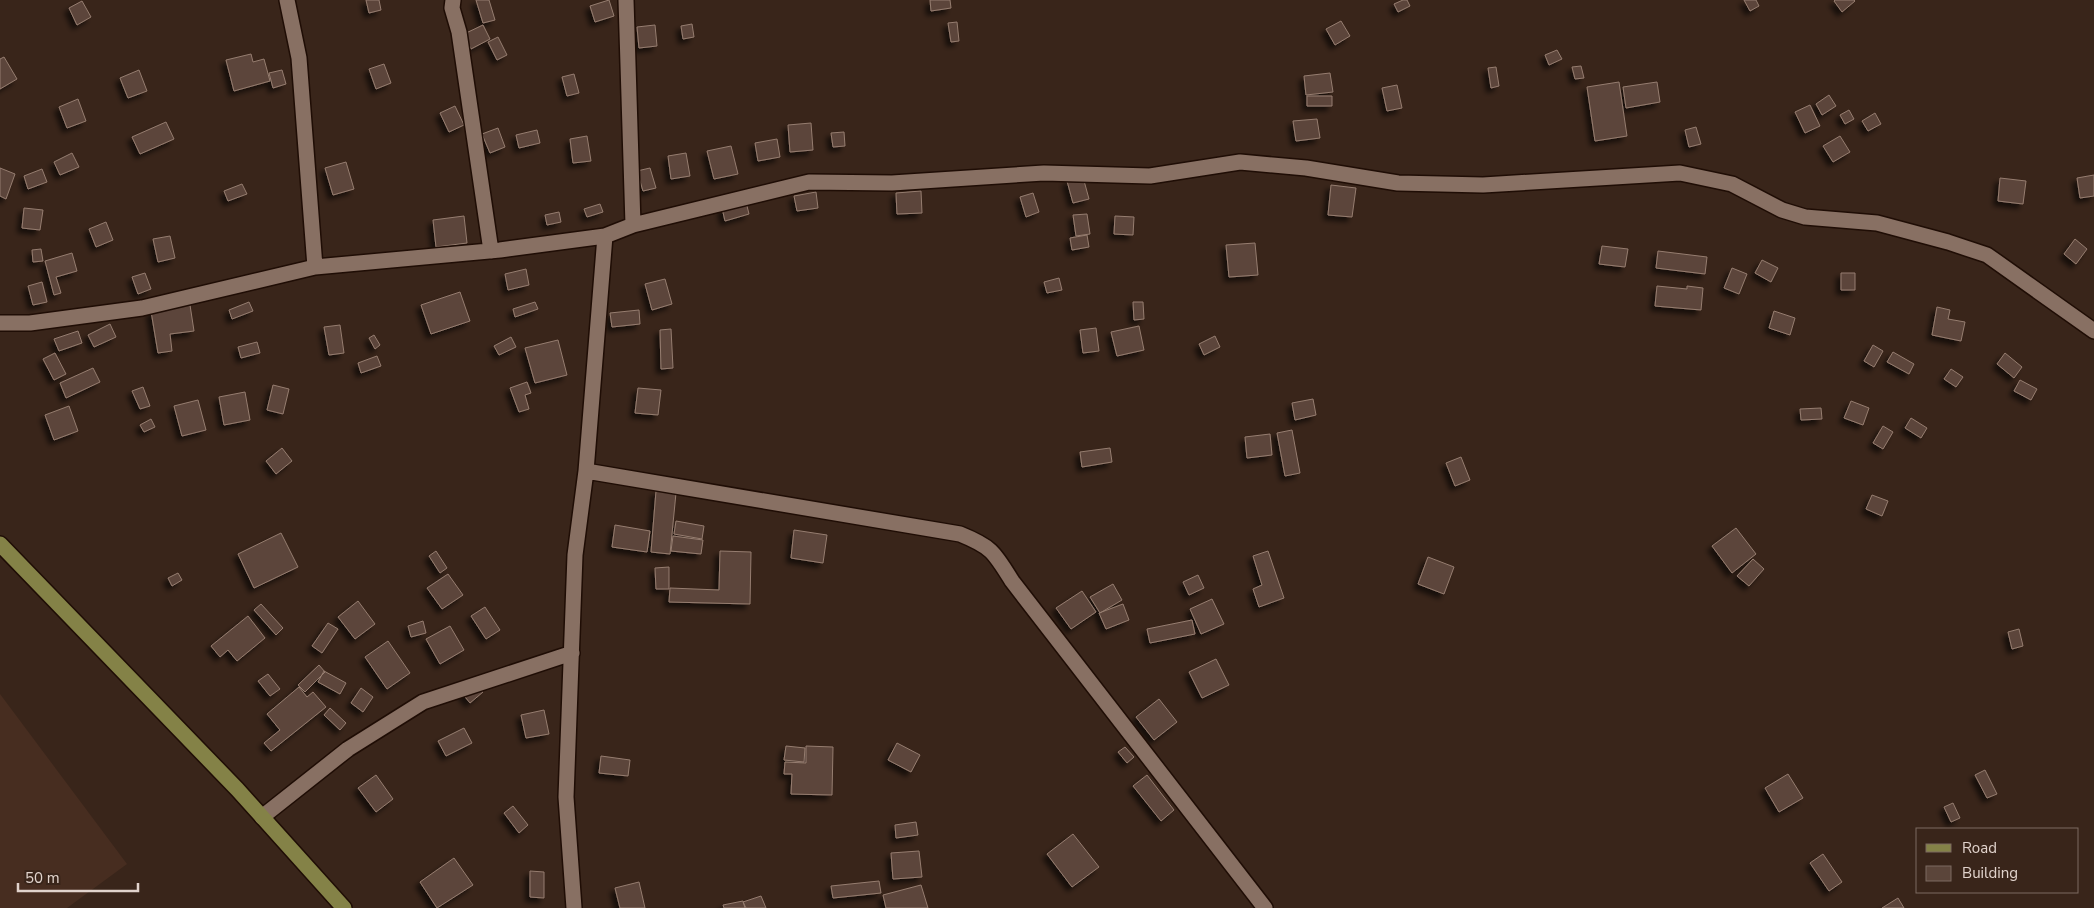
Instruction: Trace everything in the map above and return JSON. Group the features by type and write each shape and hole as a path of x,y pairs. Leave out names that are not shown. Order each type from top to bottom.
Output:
{"main road":[{"path":"0,544 262,817 344,908"}],"street":[{"path":"287,0 299,58 315,267"},
{"path":"452,0 452,8 459,32 491,251"},
{"path":"626,0 633,225"},
{"path":"0,323 30,323 142,308 315,267 491,251 605,236 633,225 809,182 892,183 1044,172 1150,176 1240,162 1306,168 1398,183 1483,185 1680,173 1732,184 1782,210 1805,217 1877,223 1948,242 1987,255 2094,331"},
{"path":"574,908 566,797 575,555 586,471 605,236"},
{"path":"586,471 960,534 983,543 996,555 1012,581 1265,908"},
{"path":"262,817 348,749 423,702 572,653"}],"shaded area":[{"path":"0,694 127,864 67,908 0,908"}],"building":[{"path":"366,0 379,0 381,10 369,13"},
{"path":"476,0 489,0 495,20 483,23"},
{"path":"609,0 614,16 595,22 590,6"},
{"path":"930,0 950,0 951,8 931,11"},
{"path":"1407,0 1410,6 1398,12 1394,4"},
{"path":"1744,0 1756,0 1759,6 1750,11"},
{"path":"1835,0 1854,0 1855,1 1842,12"},
{"path":"82,1 91,17 77,25 69,8"},
{"path":"1341,21 1350,36 1335,45 1326,29"},
{"path":"957,22 959,41 951,42 948,23"},
{"path":"692,24 694,37 683,39 681,26"},
{"path":"483,25 490,39 471,49 464,34"},
{"path":"655,25 657,46 639,48 637,27"},
{"path":"498,37 507,55 497,60 488,42"},
{"path":"1557,50 1562,59 1549,65 1545,55"},
{"path":"251,54 253,62 264,59 270,81 234,91 226,60"},
{"path":"4,57 17,79 0,89 0,59"},
{"path":"384,64 391,83 376,89 369,69"},
{"path":"1581,66 1584,78 1575,79 1572,67"},
{"path":"1496,67 1499,86 1491,88 1488,68"},
{"path":"139,70 147,91 128,98 120,78"},
{"path":"282,70 286,84 273,88 269,73"},
{"path":"1330,73 1333,92 1306,95 1304,76"},
{"path":"574,74 579,93 567,96 562,77"},
{"path":"1619,82 1627,136 1595,141 1587,87"},
{"path":"1657,82 1660,102 1626,108 1623,87"},
{"path":"1397,85 1402,108 1387,111 1382,88"},
{"path":"1829,95 1836,106 1822,115 1816,104"},
{"path":"1307,96 1332,96 1332,106 1307,106"},
{"path":"78,99 86,121 67,128 59,107"},
{"path":"1810,105 1820,126 1805,133 1795,112"},
{"path":"455,106 464,125 449,132 440,113"},
{"path":"1849,110 1854,119 1845,124 1840,115"},
{"path":"1875,113 1881,124 1868,131 1862,121"},
{"path":"1317,119 1320,138 1296,141 1293,121"},
{"path":"166,122 174,139 140,154 132,137"},
{"path":"811,123 813,150 790,152 788,125"},
{"path":"1696,127 1701,144 1689,147 1685,130"},
{"path":"498,128 505,147 490,153 482,134"},
{"path":"537,130 540,143 519,148 516,135"},
{"path":"844,132 845,146 833,147 831,133"},
{"path":"587,136 591,161 573,163 570,139"},
{"path":"1840,136 1850,152 1833,162 1823,146"},
{"path":"777,139 780,157 758,161 755,143"},
{"path":"731,146 738,174 714,179 707,151"},
{"path":"72,153 79,167 60,175 54,162"},
{"path":"686,153 690,176 671,179 668,156"},
{"path":"346,162 354,189 333,195 325,168"},
{"path":"0,168 15,174 6,199 0,196"},
{"path":"650,168 656,188 643,191 637,171"},
{"path":"42,169 47,182 28,189 24,176"},
{"path":"2094,175 2094,196 2080,198 2077,178"},
{"path":"1083,177 1089,199 1073,203 1067,181"},
{"path":"2000,178 2026,181 2023,204 1998,201"},
{"path":"242,184 247,194 228,201 224,191"},
{"path":"1331,185 1356,188 1352,217 1328,215"},
{"path":"921,191 922,213 897,214 896,193"},
{"path":"816,192 818,208 797,211 794,196"},
{"path":"1033,193 1039,212 1026,217 1020,197"},
{"path":"746,202 749,214 725,221 722,208"},
{"path":"600,204 603,212 587,217 584,209"},
{"path":"24,208 43,210 40,230 22,228"},
{"path":"559,212 561,222 547,225 545,215"},
{"path":"1087,214 1090,234 1076,236 1073,215"},
{"path":"464,216 467,243 436,247 433,220"},
{"path":"1115,216 1134,217 1133,235 1114,234"},
{"path":"106,222 113,240 96,247 89,229"},
{"path":"1087,235 1089,247 1072,250 1070,238"},
{"path":"170,236 175,258 158,262 153,239"},
{"path":"2075,239 2087,249 2076,264 2064,254"},
{"path":"1255,243 1258,275 1229,277 1226,245"},
{"path":"1602,246 1628,249 1625,267 1599,264"},
{"path":"41,249 43,261 33,262 32,250"},
{"path":"1658,251 1707,257 1705,274 1656,268"},
{"path":"72,253 77,271 56,277 61,293 54,295 45,261"},
{"path":"1762,260 1778,268 1771,282 1755,273"},
{"path":"1732,268 1747,274 1739,294 1724,288"},
{"path":"526,269 529,285 508,290 505,274"},
{"path":"145,273 151,289 138,294 132,277"},
{"path":"1841,273 1855,273 1855,290 1841,290"},
{"path":"1059,278 1062,290 1047,293 1044,282"},
{"path":"665,279 672,304 652,310 645,284"},
{"path":"42,282 47,302 33,305 28,286"},
{"path":"1657,286 1687,289 1687,286 1703,288 1701,310 1655,306"},
{"path":"460,292 470,321 431,334 421,305"},
{"path":"249,302 253,311 232,319 229,310"},
{"path":"535,302 538,309 515,317 513,309"},
{"path":"1133,302 1143,302 1144,319 1134,320"},
{"path":"190,305 194,331 170,334 172,351 158,353 151,311"},
{"path":"1937,307 1950,310 1948,319 1965,322 1961,341 1932,335"},
{"path":"639,310 640,324 612,327 610,313"},
{"path":"1774,311 1795,318 1790,335 1769,328"},
{"path":"110,324 116,337 94,347 88,335"},
{"path":"340,325 344,353 329,355 324,327"},
{"path":"1139,326 1144,350 1117,356 1111,332"},
{"path":"1096,328 1099,351 1083,353 1080,330"},
{"path":"671,329 673,368 661,369 660,330"},
{"path":"78,331 82,343 59,351 54,339"},
{"path":"374,335 380,345 375,349 369,338"},
{"path":"1215,336 1220,347 1204,355 1199,344"},
{"path":"511,337 516,347 499,355 494,346"},
{"path":"558,340 567,375 535,383 525,348"},
{"path":"257,342 260,353 241,358 238,347"},
{"path":"1873,345 1883,351 1874,367 1864,361"},
{"path":"1893,352 1914,364 1909,374 1887,362"},
{"path":"55,353 66,374 54,380 43,359"},
{"path":"2005,353 2022,367 2014,378 1997,364"},
{"path":"377,356 381,366 361,373 358,363"},
{"path":"93,368 100,382 66,398 60,383"},
{"path":"1951,369 1963,377 1956,387 1944,379"},
{"path":"2020,380 2037,389 2031,400 2014,391"},
{"path":"527,382 531,393 525,395 529,409 519,412 510,388"},
{"path":"273,385 289,389 283,414 267,410"},
{"path":"143,387 150,406 140,409 132,391"},
{"path":"638,388 661,390 658,415 635,413"},
{"path":"245,392 250,420 224,425 219,397"},
{"path":"1313,399 1316,415 1295,420 1292,403"},
{"path":"198,400 206,430 182,436 174,406"},
{"path":"1851,401 1869,408 1863,425 1844,418"},
{"path":"69,406 78,431 54,440 45,415"},
{"path":"1821,408 1822,419 1801,420 1800,409"},
{"path":"1911,418 1927,428 1921,438 1905,428"},
{"path":"151,419 155,427 144,432 140,425"},
{"path":"1883,426 1893,432 1883,449 1873,443"},
{"path":"1292,430 1300,473 1285,476 1277,433"},
{"path":"1270,434 1272,455 1247,458 1245,437"},
{"path":"282,448 292,461 276,474 266,461"},
{"path":"1110,448 1112,462 1082,467 1080,452"},
{"path":"1461,457 1470,480 1455,486 1446,463"},
{"path":"656,491 676,493 670,554 651,552"},
{"path":"1872,495 1888,501 1882,516 1866,509"},
{"path":"676,521 704,526 702,539 674,534"},
{"path":"615,525 650,531 647,552 612,547"},
{"path":"1736,528 1756,554 1732,573 1712,546"},
{"path":"794,530 827,535 823,563 791,558"},
{"path":"281,533 298,567 254,588 238,554"},
{"path":"673,536 703,540 701,554 671,551"},
{"path":"436,551 447,568 440,573 429,556"},
{"path":"720,551 751,552 750,604 669,602 670,588 719,590"},
{"path":"1268,551 1284,598 1259,607 1253,589 1262,585 1253,556"},
{"path":"1428,557 1454,567 1444,594 1418,584"},
{"path":"1753,559 1764,569 1749,586 1737,576"},
{"path":"669,567 669,589 656,589 655,568"},
{"path":"178,573 182,580 172,586 168,578"},
{"path":"448,574 463,595 442,609 427,588"},
{"path":"1198,575 1204,588 1189,595 1183,582"},
{"path":"1113,584 1122,600 1100,613 1090,597"},
{"path":"1082,591 1096,612 1071,629 1056,608"},
{"path":"1212,599 1224,624 1201,634 1190,609"},
{"path":"358,601 375,624 355,639 338,617"},
{"path":"261,604 283,628 276,635 254,610"},
{"path":"1123,604 1129,620 1106,629 1099,613"},
{"path":"485,607 500,630 486,639 471,616"},
{"path":"248,616 265,638 237,661 228,650 220,657 211,646"},
{"path":"1192,620 1195,634 1150,643 1147,629"},
{"path":"423,621 426,633 411,637 408,626"},
{"path":"328,623 338,629 322,653 312,646"},
{"path":"450,626 464,650 440,664 426,639"},
{"path":"2019,629 2023,646 2012,649 2008,632"},
{"path":"388,641 410,673 387,689 365,657"},
{"path":"1216,659 1229,685 1202,698 1189,672"},
{"path":"319,665 325,672 305,692 298,685"},
{"path":"324,671 346,683 340,694 318,682"},
{"path":"268,674 280,689 270,696 258,681"},
{"path":"474,682 483,692 470,703 461,692"},
{"path":"299,687 307,697 313,692 326,707 271,751 264,743 280,730 267,714"},
{"path":"361,688 373,697 363,712 351,703"},
{"path":"1159,699 1177,722 1154,740 1136,717"},
{"path":"330,708 346,723 340,730 324,715"},
{"path":"544,710 549,734 526,738 521,715"},
{"path":"464,728 472,743 446,756 438,741"},
{"path":"897,743 920,755 911,772 888,760"},
{"path":"786,746 805,748 804,762 784,760"},
{"path":"806,746 833,747 832,795 791,794 792,774 784,774 785,762 806,763"},
{"path":"1125,747 1134,757 1127,763 1118,752"},
{"path":"601,756 630,760 628,776 599,773"},
{"path":"1985,770 1997,794 1987,798 1975,775"},
{"path":"1788,774 1803,798 1779,812 1765,788"},
{"path":"376,775 393,799 376,812 358,788"},
{"path":"1147,775 1174,810 1161,821 1133,786"},
{"path":"1953,803 1960,818 1951,822 1944,807"},
{"path":"513,806 528,825 519,833 504,813"},
{"path":"916,822 918,835 896,838 895,825"},
{"path":"1073,834 1099,867 1072,887 1047,854"},
{"path":"919,851 922,877 893,879 891,853"},
{"path":"1823,854 1842,882 1829,891 1810,863"},
{"path":"454,858 473,885 437,908 420,882"},
{"path":"530,871 544,872 544,898 530,897"},
{"path":"879,881 881,893 833,898 831,886"},
{"path":"639,882 645,908 620,908 615,888"},
{"path":"921,885 928,908 886,908 883,895"},
{"path":"761,896 766,908 746,908 743,902"},
{"path":"1898,898 1904,908 1882,908"},
{"path":"743,901 745,908 724,908 723,905"}]}
